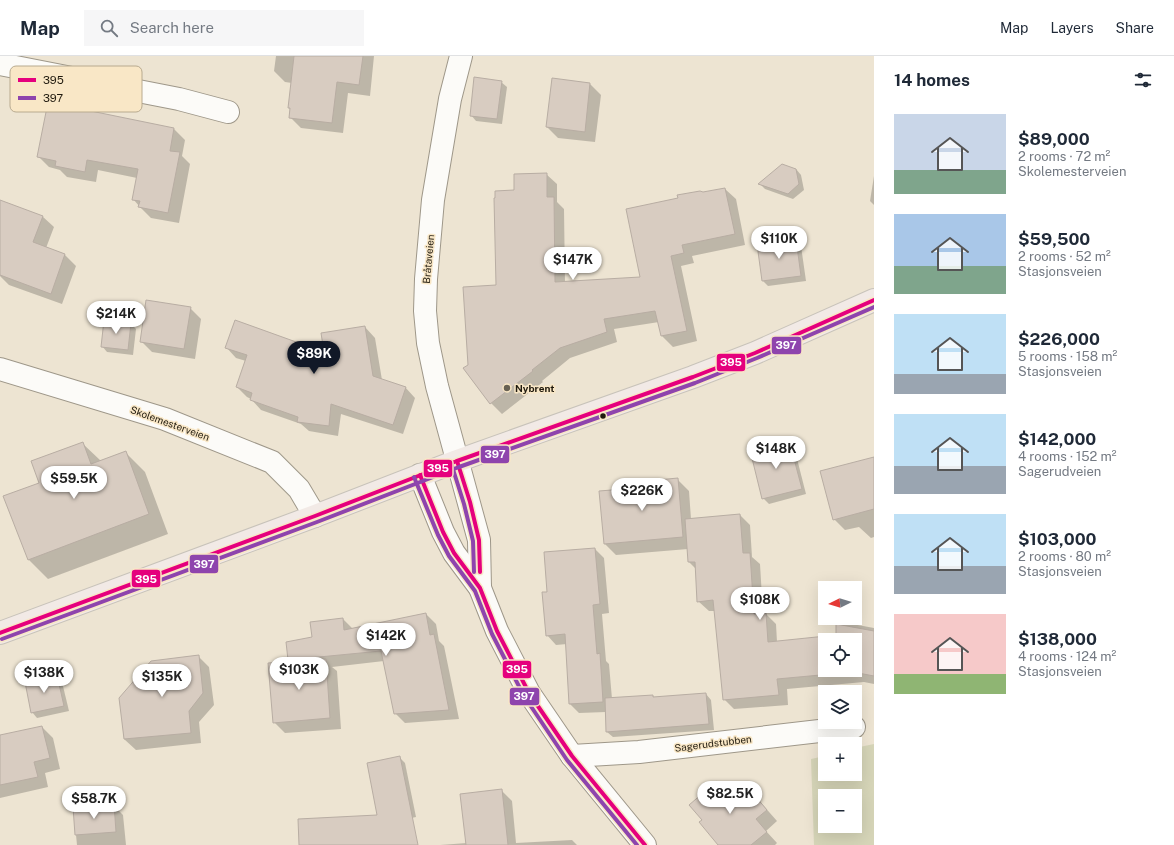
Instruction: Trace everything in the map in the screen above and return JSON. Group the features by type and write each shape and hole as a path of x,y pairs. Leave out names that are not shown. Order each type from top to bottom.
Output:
{"main road":[{"path":"0,633 315,516 457,461 693,377 755,352 874,300"}],"street":[{"name":"Bråtaveien","path":"461,56 450,99 433,200 426,279 425,311 428,343 437,386 457,461 470,502 479,540 480,588"},
{"path":"0,64 10,66"},
{"path":"142,92 179,99 228,112"},
{"name":"Skolemesterveien","path":"1,372 165,419 272,462 299,489 315,516"},
{"path":"420,475 443,532 454,553 480,588 497,631 529,693 572,756 645,845"},
{"name":"Sagerudstubben","path":"572,756 639,752 837,729"}],"green space":[{"path":"874,744 874,845 814,845 811,759 818,758 818,781 862,781 862,747"}],"building":[{"path":"294,56 363,56 359,85 337,82 332,123 289,118 290,108 288,108"},
{"path":"474,77 502,81 497,119 470,116"},
{"path":"552,78 590,83 585,132 546,127"},
{"path":"46,112 96,112 174,128 170,151 180,152 168,213 138,207 140,201 132,200 138,169 87,160 85,172 55,166 56,161 37,157"},
{"path":"782,164 796,169 799,184 788,194 758,184"},
{"path":"547,173 547,197 554,197 555,282 640,277 626,209 678,198 677,195 725,188 735,234 682,245 684,253 671,256 687,331 661,336 655,311 604,319 607,332 560,348 490,404 463,368 468,365 463,287 496,285 495,191 514,190 514,174"},
{"path":"0,200 43,216 33,242 65,254 51,294 0,275"},
{"path":"796,239 801,276 762,281 757,244"},
{"path":"146,300 191,307 184,349 140,342"},
{"path":"104,320 131,323 128,350 101,347"},
{"path":"235,320 324,352 321,333 365,326 373,376 406,387 393,425 331,404 329,426 297,422 298,417 250,400 252,393 236,387 247,355 225,348"},
{"path":"789,440 802,489 762,499 750,450"},
{"path":"83,442 91,464 126,451 149,514 28,560 3,496 39,483 31,461"},
{"path":"874,457 874,509 833,520 820,471"},
{"path":"678,478 683,537 604,544 599,491 637,488 637,482"},
{"path":"740,514 743,553 750,553 754,614 766,613 768,642 818,637 818,675 777,679 779,695 723,700 713,600 697,602 695,562 688,562 685,519"},
{"path":"595,548 600,604 593,605 597,654 600,653 603,702 569,704 565,634 546,636 542,592 547,592 544,552"},
{"path":"426,613 430,635 434,634 449,710 394,714 381,651 288,660 286,642 312,637 310,622 343,618 344,630"},
{"path":"836,625 874,631 874,676 862,674 862,633 836,633"},
{"path":"199,655 203,693 189,711 191,733 124,739 119,698 151,661"},
{"path":"326,659 330,718 273,723 268,663"},
{"path":"57,675 64,706 31,713 25,682"},
{"path":"706,693 709,724 606,732 605,698 653,695 653,697"},
{"path":"42,726 50,758 34,762 38,777 0,785 0,735"},
{"path":"400,756 418,845 299,845 298,819 377,815 367,763"},
{"path":"717,781 730,796 745,784 767,810 756,819 767,832 751,845 718,845 699,822 702,820 689,805"},
{"path":"502,789 508,845 466,845 460,794"},
{"path":"114,804 116,832 75,835 73,807"}],"transit line":[{"name":"395","path":"0,633 315,516 457,461 693,377 755,353 874,300"},
{"name":"397","path":"2,639 317,522 459,467 695,383 757,358 874,307"},
{"name":"395","path":"457,461 470,502 479,540 480,572"},
{"name":"397","path":"451,463 464,504 473,541 474,572"},
{"name":"395","path":"420,475 443,532 454,553 480,588 497,631 529,693 572,756 645,845"},
{"name":"397","path":"414,477 438,535 449,556 475,591 492,634 524,696 567,760 637,845"}],"place":[{"name":"Nybrent","path":"507,388"}]}
